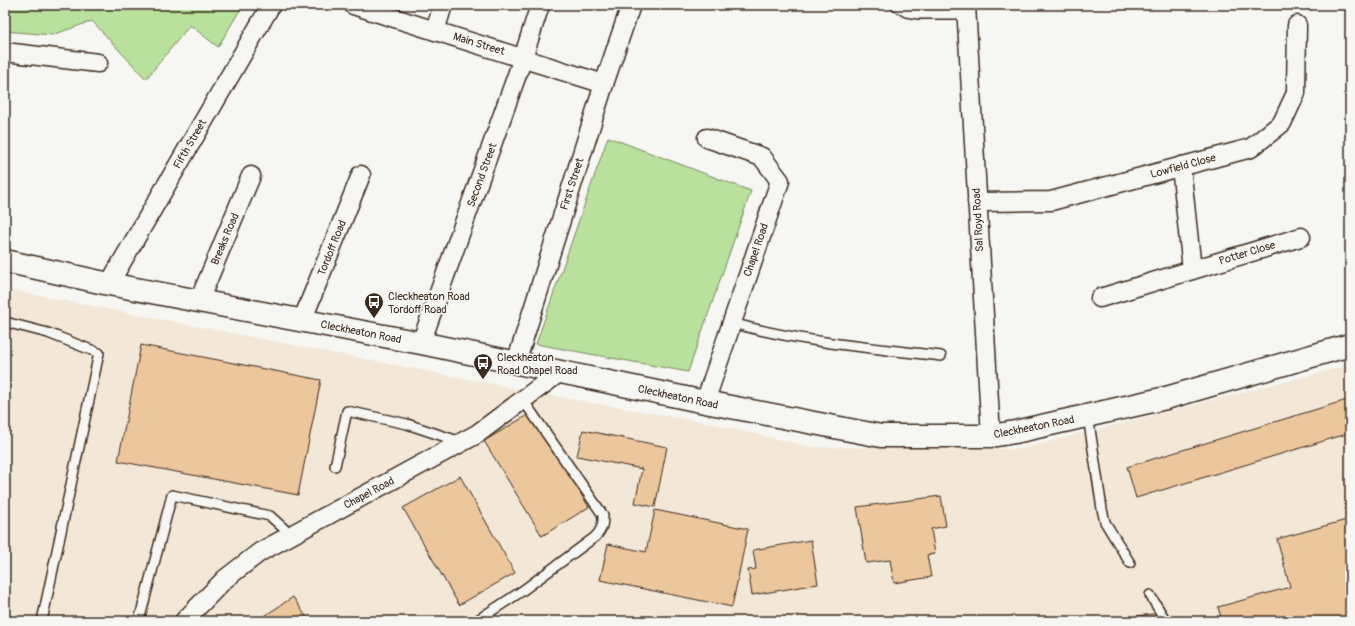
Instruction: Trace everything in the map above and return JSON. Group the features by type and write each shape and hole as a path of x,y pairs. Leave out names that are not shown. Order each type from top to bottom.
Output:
{"street":[{"name":"Fifth Street","path":"109,284 271,5"},
{"name":"Main Street","path":"353,5 604,84"},
{"path":"435,31 443,5"},
{"name":"Second Street","path":"421,344 523,58 540,5"},
{"name":"First Street","path":"516,363 604,84 631,5"},
{"name":"Sal Royd Road","path":"966,9 991,436"},
{"name":"Lowfield Close","path":"977,202 1051,201 1251,148 1282,123 1296,93 1297,25"},
{"path":"5,52 98,63"},
{"name":"Chapel Road","path":"705,402 780,181 762,157 707,138"},
{"path":"1181,166 1192,270"},
{"name":"Tordoff Road","path":"302,321 361,175"},
{"name":"Breaks Road","path":"199,301 251,176"},
{"name":"Potter Close","path":"1100,298 1301,237"},
{"name":"Cleckheaton Road","path":"5,261 109,284 421,344 881,436 991,436 1015,432 1166,398 1350,345"},
{"name":"Chapel Road","path":"184,621 226,579 260,552 477,434 560,372"}],"lane":[{"path":"896,5 906,12 919,14 966,9"},
{"path":"5,322 48,333 99,353 42,621"},
{"path":"732,323 764,332 804,340 941,356"},
{"path":"476,621 522,591 595,537 601,530 603,523 603,515 523,400"},
{"path":"335,466 347,411 407,424 462,442"},
{"path":"1088,416 1105,522 1130,563"},
{"path":"139,620 172,495 270,516 292,535"},
{"path":"1150,595 1166,621"}],"shaded area":[{"path":"5,289 565,398 709,423 812,447 1020,449 1350,365 1350,621 5,621"}],"green space":[{"path":"5,5 243,5 218,47 190,25 146,79 92,21 52,35 5,31"},
{"path":"608,137 751,191 688,372 536,344"}],"building":[{"path":"141,345 321,380 298,495 118,461"},
{"path":"1350,399 1350,433 1136,498 1127,467"},
{"path":"531,413 589,507 542,536 484,441"},
{"path":"583,430 667,447 655,507 635,503 642,469 577,456"},
{"path":"460,476 515,573 459,605 403,508"},
{"path":"941,496 946,526 931,529 935,554 927,555 931,577 894,583 890,560 866,563 857,507"},
{"path":"655,510 748,529 732,607 600,580 608,544 646,552"},
{"path":"1350,519 1350,621 1222,621 1218,607 1290,587 1277,539"},
{"path":"811,540 818,584 752,595 748,570 756,569 753,550"},
{"path":"293,597 309,621 257,621"},
{"path":"1160,613 1161,621 1099,621"}],"place":[{"name":"Cleckheaton Road Tordoff Road","path":"374,319"},
{"name":"Cleckheaton Road Chapel Road","path":"483,380"}]}
